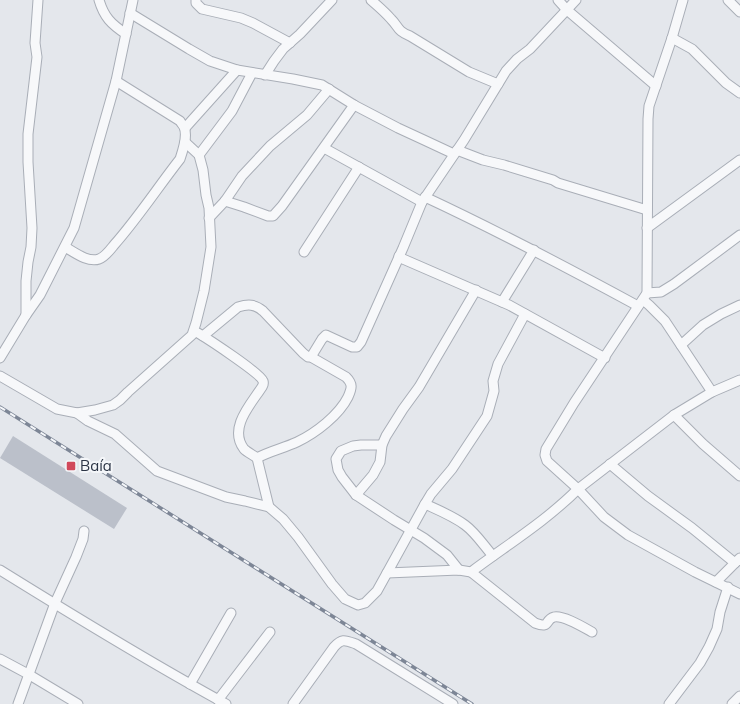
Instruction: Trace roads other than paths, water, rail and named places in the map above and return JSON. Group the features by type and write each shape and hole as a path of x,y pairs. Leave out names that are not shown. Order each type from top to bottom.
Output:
{"street":[{"path":"26,315 26,281 32,228 28,134 37,57 35,43 38,0"},
{"path":"99,0 104,14 115,26 126,34"},
{"path":"196,0 196,3 202,9 241,18 290,43"},
{"path":"265,75 283,49 332,0"},
{"path":"371,0 392,20 397,29 404,34 410,36 469,72 498,84"},
{"path":"558,0 567,10 656,86"},
{"path":"311,357 326,335 352,347 357,347 361,342 423,200 456,152 511,64 530,49 576,0"},
{"path":"683,0 649,106 647,228 643,300 574,404 546,449 545,455 547,460 604,516 628,535 695,572 740,594"},
{"path":"728,0 740,12"},
{"path":"1,355 40,295 74,228 116,81 126,34 130,4 194,52 210,61 237,70 322,85 354,105 424,140 456,152 504,165 647,210"},
{"path":"672,38 692,49 726,83 740,93"},
{"path":"65,247 89,260 103,258 134,221 180,158 184,146 185,128 237,70"},
{"path":"199,155 232,111 252,73"},
{"path":"116,81 180,121 185,128"},
{"path":"209,218 225,201 242,176 270,146 307,115 329,89"},
{"path":"225,201 268,216 273,216 282,206 354,105"},
{"path":"0,376 57,409 77,413 104,408 113,405 120,400 192,335 204,291 211,247 209,208 199,155 184,142"},
{"path":"324,148 423,200 472,219 534,250 643,300 666,321 712,392"},
{"path":"647,228 740,160"},
{"path":"304,252 359,167"},
{"path":"643,300 674,284 740,235"},
{"path":"502,302 534,250"},
{"path":"399,256 502,302 605,358"},
{"path":"356,495 373,475 380,462 382,445 386,436 419,387 476,290"},
{"path":"203,336 238,307 243,305 252,305 263,311 308,357 311,357 346,377 350,381 351,388 345,402 341,408 325,423 305,438 257,458"},
{"path":"681,345 703,325 740,305"},
{"path":"77,413 88,421 115,434 156,471 226,497 269,507 288,525 345,599 358,605 365,603 377,591 431,494 452,469 487,416 494,391 493,381 498,364 525,314"},
{"path":"194,330 253,370 263,381 264,385 243,415 239,424 239,434 244,449 257,458 269,507"},
{"path":"471,572 556,510 578,489 674,415 712,392 739,383"},
{"path":"674,415 703,444 740,476"},
{"path":"382,445 352,446 341,451 336,459 338,470 342,477 356,495 424,538 447,555 459,570"},
{"path":"610,464 648,496 737,561 716,582"},
{"path":"425,504 466,525 493,556"},
{"path":"18,704 55,603 83,539 84,531"},
{"path":"0,570 222,702 270,632"},
{"path":"387,573 459,570 471,572 535,623 542,626 546,625 554,617 562,618 592,632"},
{"path":"669,704 700,663 709,647 717,629 720,612 728,587"},
{"path":"190,684 232,614"},
{"path":"293,704 334,647 339,642 344,641 356,644 453,704"},
{"path":"0,659 78,704"},
{"path":"732,704 740,696"}],"railway":[{"path":"0,407 472,704"}],"place":[{"name":"Baía","path":"71,466"}]}
